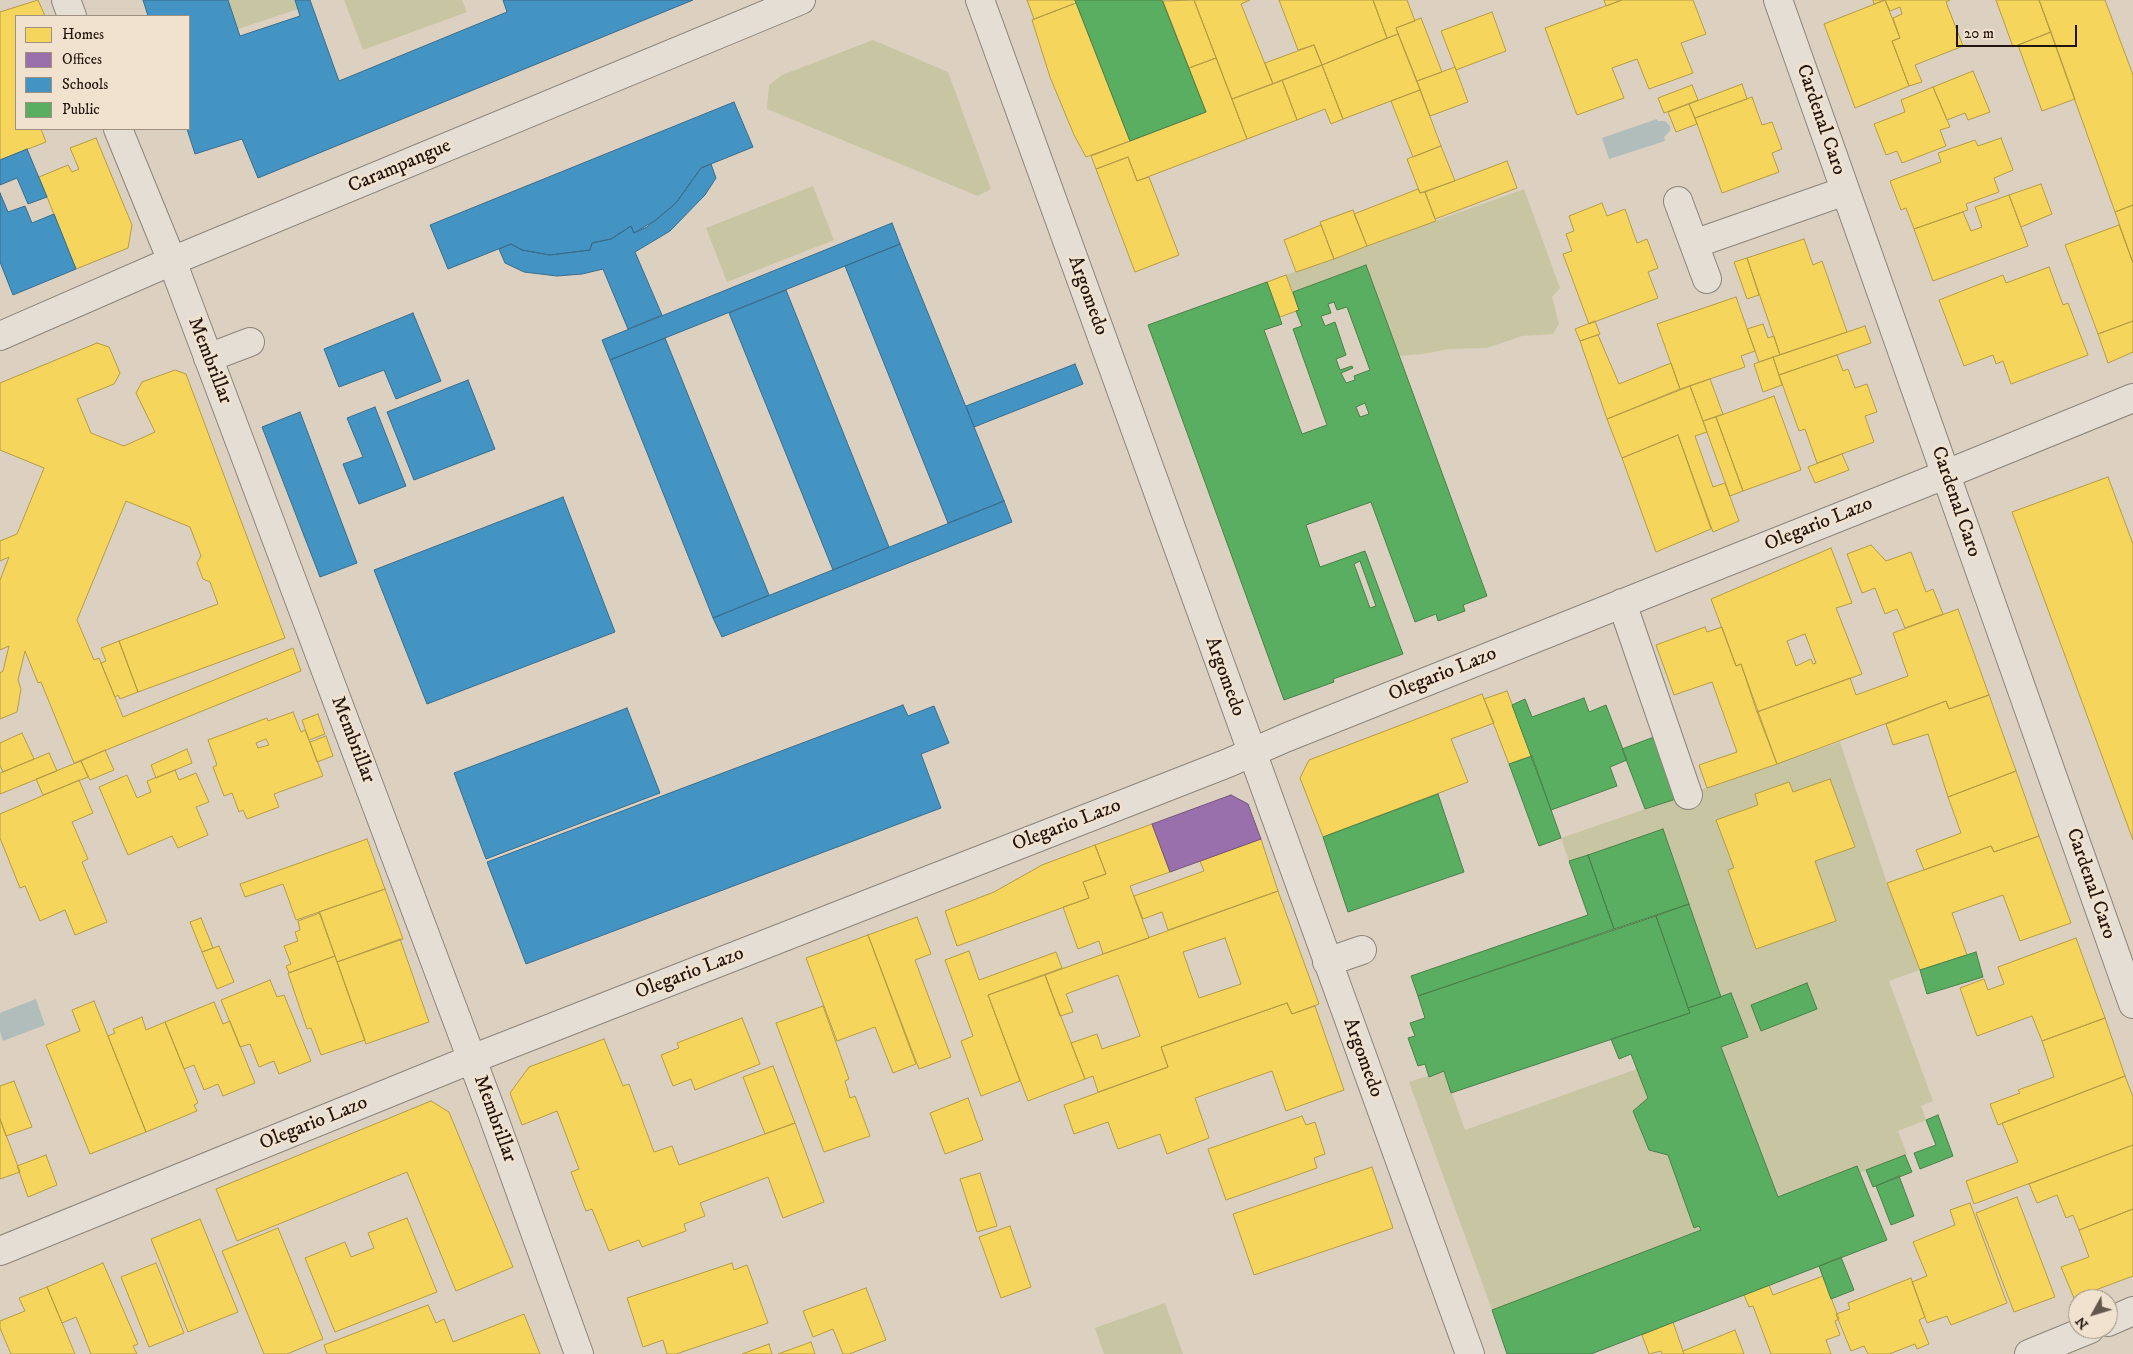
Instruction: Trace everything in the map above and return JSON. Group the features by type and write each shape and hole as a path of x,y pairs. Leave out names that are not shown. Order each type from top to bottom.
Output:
{"street":[{"path":"66,0 72,15"},
{"name":"Carampangue","path":"0,336 172,261 801,0"},
{"name":"Argomedo","path":"980,0 1470,1354"},
{"name":"Cardenal Caro","path":"1778,0 2133,1004"},
{"name":"Membrillar","path":"118,130 172,261 472,1060 580,1354"},
{"path":"1694,244 1845,191"},
{"path":"1678,201 1707,279"},
{"path":"208,358 250,342"},
{"name":"Olegario Lazo","path":"0,1251 472,1060 1252,754 1294,734 1946,475 2133,398"},
{"path":"1622,604 1688,795"},
{"path":"1327,962 1362,950"},
{"path":"2118,1318 2133,1311"},
{"path":"2029,1354 2068,1338"}],"shaded area":[{"path":"228,0 295,0 298,9 238,29"},
{"path":"344,0 462,0 467,12 363,50"},
{"path":"873,40 948,72 991,189 978,196 767,109 769,85 782,75"},
{"path":"1657,119 1658,121 1665,121 1670,126 1670,131 1664,137 1665,141 1609,159 1602,138"},
{"path":"813,186 834,240 727,282 706,228"},
{"path":"1524,189 1560,288 1552,297 1559,324 1553,334 1522,336 1487,348 1449,349 1399,356 1366,265 1293,292 1286,275"},
{"path":"1840,742 1887,883 1920,970 1889,981 1933,1101 1921,1106 1926,1120 1898,1131 1907,1154 1859,1173 1857,1166 1778,1197 1721,1047 1748,1037 1731,994 1721,997 1663,830 1569,861 1561,838"},
{"path":"36,999 45,1025 3,1041 0,1032 0,1013"},
{"path":"1637,1069 1648,1098 1633,1111 1649,1150 1668,1155 1695,1228 1699,1226 1701,1230 1492,1310 1409,1082 1444,1071 1465,1130"},
{"path":"1165,1303 1183,1354 1104,1354 1095,1328"}],"building: Homes":[{"path":"38,0 45,15 15,15 15,130 41,130 46,142 0,160 0,12"},
{"path":"1027,0 1075,0 1076,3 1034,19"},
{"path":"1194,0 1216,58 1189,68 1163,1"},
{"path":"1194,0 1250,0 1241,4 1273,84 1232,99"},
{"path":"1279,0 1373,0 1387,38 1322,65 1314,45 1298,50"},
{"path":"1373,0 1407,0 1415,21 1396,28 1398,34 1387,38"},
{"path":"1604,0 1622,0 1606,6"},
{"path":"1622,0 1693,0 1706,34 1681,43 1693,73 1649,89 1637,59 1612,68 1624,98 1577,115 1545,28"},
{"path":"1873,0 1885,0 1874,4"},
{"path":"1885,0 1900,38 1892,41 1909,86 1855,108 1824,24"},
{"path":"1885,0 1950,0 1946,2 1963,46 1915,65 1922,82 1909,86 1892,41 1900,38 1893,18 1902,14 1900,7 1890,11"},
{"path":"1996,0 2039,0 2051,32 2013,47"},
{"path":"2039,0 2105,0 2133,75 2133,205 2115,212"},
{"path":"1076,3 1130,141 1086,157 1074,135 1050,77 1032,20"},
{"path":"1492,12 1506,51 1456,70 1441,31"},
{"path":"1421,18 1442,72 1417,81 1396,28"},
{"path":"2051,32 2075,99 2042,111 2018,45"},
{"path":"1398,34 1420,90 1343,119 1322,65"},
{"path":"1314,45 1322,65 1273,84 1265,63"},
{"path":"1216,58 1247,139 1137,181 1128,157 1096,169 1091,156 1206,112 1189,68"},
{"path":"1322,65 1343,119 1331,124 1325,109 1297,120 1282,80"},
{"path":"1455,67 1468,102 1430,116 1417,81"},
{"path":"1973,71 1990,112 1968,120 1965,113 1947,120 1933,87"},
{"path":"1282,80 1297,120 1247,139 1232,99"},
{"path":"1742,84 1747,99 1695,118 1689,104"},
{"path":"1692,85 1698,100 1664,113 1658,98"},
{"path":"1933,87 1950,127 1940,130 1946,146 1902,163 1897,151 1886,155 1874,124 1905,112 1901,100"},
{"path":"1420,90 1441,146 1413,157 1391,101"},
{"path":"1752,97 1762,125 1772,122 1782,149 1772,153 1779,172 1722,193 1695,118"},
{"path":"1689,104 1697,124 1676,132 1668,112"},
{"path":"96,138 132,225 128,248 76,269 39,177 68,165 72,172 79,169 70,148"},
{"path":"2001,138 2013,170 1994,178 1999,192 1966,204 1968,210 1914,229 1906,208 1901,210 1890,181 1941,162 1938,153 1975,140 1978,146"},
{"path":"1441,146 1455,181 1420,193 1407,159"},
{"path":"1128,157 1137,181 1149,177 1179,255 1135,272 1096,169"},
{"path":"1507,161 1517,188 1435,219 1425,192"},
{"path":"2041,184 2052,214 2021,227 2009,195"},
{"path":"1418,189 1420,193 1425,192 1436,221 1367,246 1354,214"},
{"path":"2009,195 2028,246 1933,281 1914,229 1963,212 1971,231 1982,227 1975,207"},
{"path":"1602,203 1607,216 1625,209 1637,243 1647,239 1658,268 1648,272 1658,298 1589,324 1563,254 1572,251 1566,234 1574,231 1569,216"},
{"path":"2133,205 2133,263 2115,212"},
{"path":"1353,210 1367,246 1334,259 1320,222"},
{"path":"1321,225 1334,259 1296,272 1284,240"},
{"path":"2119,225 2133,263 2133,321 2098,334 2065,245"},
{"path":"1804,239 1813,265 1822,261 1847,332 1780,355 1747,258"},
{"path":"1747,258 1759,295 1747,299 1734,262"},
{"path":"2049,267 2063,305 2068,303 2088,355 2011,384 2003,361 1996,364 1993,355 1964,366 1939,300 2003,275 2006,283"},
{"path":"1286,275 1299,310 1280,317 1267,282"},
{"path":"1736,297 1755,351 1741,356 1745,367 1680,389 1657,324"},
{"path":"1595,321 1600,334 1580,341 1575,329"},
{"path":"2133,321 2133,352 2108,363 2098,334"},
{"path":"1763,324 1768,338 1774,336 1780,355 1759,362 1747,329"},
{"path":"1865,326 1871,343 1779,375 1773,357"},
{"path":"1598,335 1619,384 1671,363 1680,389 1607,419 1580,341"},
{"path":"97,343 109,347 120,373 114,384 77,399 91,433 124,446 155,432 136,393 142,382 175,370 186,374 285,638 138,692 119,641 218,604 210,582 203,579 197,563 201,556 190,527 126,501 77,620 94,660 99,658 123,717 293,648 301,671 74,763 41,682 38,683 25,651 18,680 21,689 17,712 0,719 0,673 3,671 9,646 0,650 0,580 9,557 0,561 0,541 17,534 44,468 0,450 0,383"},
{"path":"1837,355 1843,371 1848,369 1855,388 1867,384 1877,412 1865,416 1874,442 1817,463 1805,429 1799,431 1779,375"},
{"path":"1773,357 1782,385 1763,392 1754,364"},
{"path":"1710,379 1723,414 1703,421 1690,386"},
{"path":"1690,386 1707,432 1695,436 1713,487 1725,483 1739,521 1713,532 1678,435 1622,458 1607,419"},
{"path":"1774,396 1801,470 1743,491 1716,417"},
{"path":"1716,417 1743,491 1730,496 1703,421"},
{"path":"1678,435 1711,529 1656,552 1622,458"},
{"path":"1842,454 1849,470 1815,483 1808,467"},
{"path":"2108,477 2133,544 2133,840 2012,512"},
{"path":"1871,545 1886,561 1911,552 1926,592 1933,589 1943,614 1905,628 1897,609 1885,614 1875,588 1862,593 1847,554"},
{"path":"1831,548 1852,603 1836,608 1862,674 1757,712 1741,664 1736,666 1711,599","holes":["1805,634 1816,663 1813,664 1811,659 1796,666 1787,641"]},
{"path":"1958,609 1989,695 1949,709 1946,701 1777,764 1757,712 1850,678 1856,695 1908,676 1893,633"},
{"path":"1705,627 1707,632 1722,627 1736,666 1741,664 1777,764 1707,788 1699,765 1737,752 1712,682 1674,695 1656,645"},
{"path":"119,641 138,692 120,699 118,695 115,697 101,663 106,661 101,648"},
{"path":"1507,691 1532,756 1509,764 1484,699"},
{"path":"1482,694 1494,723 1451,739 1468,782 1323,837 1300,778 1309,760"},
{"path":"1989,695 2016,771 1948,797 1928,734 1893,745 1886,724 1946,701 1949,709"},
{"path":"293,712 301,732 305,730 323,776 274,794 279,807 247,819 243,810 239,812 232,793 224,796 213,767 217,765 208,740 267,718 268,721","holes":["266,739 269,745 258,748 256,743"]},
{"path":"318,714 325,734 309,740 302,720"},
{"path":"22,733 34,759 3,772 0,765 0,743"},
{"path":"326,736 333,756 317,762 310,742"},
{"path":"187,749 192,763 156,778 151,765"},
{"path":"105,750 114,770 90,780 81,761"},
{"path":"49,753 57,771 0,794 0,773"},
{"path":"81,761 88,777 43,795 36,779"},
{"path":"175,770 179,780 196,773 209,802 196,807 208,835 178,848 172,836 128,855 99,787 127,775 137,798 151,792 147,781"},
{"path":"2016,771 2039,836 1994,852 1991,846 1924,870 1916,850 1961,833 1948,797"},
{"path":"1830,779 1855,847 1815,861 1836,921 1756,949 1728,870 1734,868 1716,820 1758,805 1755,794 1789,782 1793,792"},
{"path":"79,780 93,813 72,822 88,859 82,862 107,922 75,935 65,910 40,921 25,886 20,888 0,838 0,814"},
{"path":"1152,824 1170,872 1130,886 1149,938 1103,954 1099,941 1078,949 1063,907 1089,898 1083,882 1106,874 1095,845"},
{"path":"2039,836 2071,923 2020,941 2003,895 1952,913 1967,955 1920,970 1887,883 1991,846 1994,852"},
{"path":"367,839 385,889 296,920 283,884 245,897 240,884"},
{"path":"1261,839 1278,891 1168,930 1162,912 1143,919 1134,896 1204,871 1200,861"},
{"path":"1095,845 1106,874 1083,882 1089,898 957,946 945,911 994,892 1042,865"},
{"path":"385,889 403,939 337,962 319,912"},
{"path":"1278,891 1319,1004 1292,1014 1287,1003 1161,1047 1168,1067 1098,1092 1093,1076 1085,1079 1071,1043 1097,1034 1102,1049 1140,1036 1118,975 1066,994 1073,1012 1060,1016 1045,975","holes":["1225,938 1241,984 1199,998 1183,952"]},
{"path":"320,913 335,956 289,973 286,966 291,964 284,946 298,941 295,932 300,930 298,921"},
{"path":"917,917 931,954 915,960 951,1057 919,1069 868,935"},
{"path":"201,918 213,948 202,952 190,922"},
{"path":"868,935 916,1064 893,1073 875,1027 837,1041 806,958"},
{"path":"2076,938 2105,1018 2042,1041 2032,1016 1977,1036 1960,988 1984,979 1988,990 2004,984 1998,967"},
{"path":"400,939 429,1022 366,1044 337,962"},
{"path":"219,946 234,982 217,989 202,952"},
{"path":"969,951 979,980 1056,952 1062,968 988,995 1020,1081 981,1096 961,1041 973,1036 945,960"},
{"path":"335,956 365,1040 321,1055 311,1028 307,1029 288,973"},
{"path":"1045,975 1085,1079 1028,1101 988,995"},
{"path":"270,980 277,997 284,995 311,1061 279,1074 274,1061 259,1067 250,1044 240,1047 221,1000"},
{"path":"94,1001 146,1132 90,1154 46,1045 80,1031 72,1010"},
{"path":"214,1002 223,1024 230,1021 255,1083 223,1096 218,1084 204,1090 194,1065 184,1069 165,1022"},
{"path":"1287,1003 1292,1014 1315,1006 1344,1090 1286,1111 1272,1071 1195,1098 1209,1138 1167,1154 1160,1134 1118,1149 1108,1122 1074,1134 1064,1105 1168,1067 1161,1047"},
{"path":"823,1006 849,1079 845,1081 850,1098 855,1096 870,1136 824,1152 776,1023"},
{"path":"142,1017 146,1030 165,1022 198,1103 194,1105 197,1111 146,1132 108,1036 115,1033 113,1029"},
{"path":"742,1018 760,1064 695,1090 691,1079 673,1086 661,1055 679,1048 677,1043"},
{"path":"2105,1018 2125,1076 1998,1125 1990,1104 2020,1093 2018,1090 2054,1077 2042,1041"},
{"path":"604,1039 623,1086 629,1084 654,1152 672,1146 679,1165 795,1123 824,1202 783,1218 768,1177 700,1203 705,1216 684,1224 686,1231 642,1247 639,1240 609,1251 592,1209 586,1211 571,1172 579,1169 557,1111 522,1125 510,1093 529,1067"},
{"path":"773,1066 795,1123 765,1134 743,1077"},
{"path":"2125,1076 2133,1097 2133,1145 1974,1204 1966,1181 2018,1162 2002,1123"},
{"path":"14,1081 32,1127 6,1136 0,1119 0,1086"},
{"path":"968,1098 983,1140 945,1154 930,1113"},
{"path":"431,1101 449,1112 513,1267 456,1291 407,1172 237,1241 216,1189"},
{"path":"1302,1116 1306,1125 1315,1122 1325,1154 1314,1158 1317,1168 1226,1200 1208,1149"},
{"path":"0,1119 20,1172 0,1179"},
{"path":"2133,1145 2133,1209 2079,1230 2073,1215 2066,1218 2057,1195 2037,1203 2029,1184"},
{"path":"46,1155 57,1185 28,1197 17,1166"},
{"path":"1372,1167 1393,1228 1254,1275 1233,1214"},
{"path":"980,1173 997,1226 977,1232 960,1179"},
{"path":"2017,1197 2055,1297 2014,1312 1976,1213"},
{"path":"1970,1203 2007,1303 1951,1325 1947,1316 1927,1323 1912,1282 1927,1276 1913,1242 1955,1225 1950,1210"},
{"path":"2133,1209 2133,1276 2098,1289 2070,1289 2061,1267 2089,1257 2079,1230"},
{"path":"407,1218 437,1292 335,1332 305,1258 345,1242 351,1257 374,1248 368,1233"},
{"path":"200,1219 238,1312 188,1332 151,1239"},
{"path":"1010,1226 1031,1287 1001,1298 979,1237"},
{"path":"278,1228 323,1339 287,1354 264,1354 222,1251"},
{"path":"103,1263 138,1344 133,1346 137,1354 91,1354 76,1317 62,1323 47,1287"},
{"path":"156,1263 184,1333 149,1347 121,1277"},
{"path":"732,1263 734,1270 747,1265 768,1323 676,1354 667,1354 663,1340 643,1347 627,1298"},
{"path":"1823,1276 1839,1319 1835,1321 1840,1335 1826,1340 1831,1354 1771,1354 1753,1306 1749,1307 1744,1295 1769,1285 1773,1295"},
{"path":"1911,1278 1925,1317 1919,1320 1929,1344 1917,1349 1915,1344 1889,1354 1868,1354 1864,1346 1851,1351 1836,1314 1850,1309 1848,1303"},
{"path":"47,1287 75,1354 11,1354 0,1328 0,1321 25,1311 19,1298"},
{"path":"866,1288 886,1340 849,1354 843,1354 833,1329 813,1337 803,1311"},
{"path":"428,1305 436,1323 444,1319 453,1342 524,1314 540,1354 327,1354 324,1345"},
{"path":"1673,1322 1684,1354 1662,1354 1661,1351 1649,1354 1642,1335"},
{"path":"1735,1330 1744,1354 1684,1354 1683,1351"},
{"path":"811,1342 815,1354 778,1354"},
{"path":"769,1344 772,1354 742,1354"}],"building: Offices":[{"path":"1231,795 1248,804 1261,839 1170,872 1152,824"}],"building: Schools":[{"path":"143,0 228,0 240,36 300,16 295,0 310,0 339,81 507,12 503,0 693,0 258,178 242,139 195,154 187,130 190,130 190,15 148,15"},
{"path":"734,102 753,147 701,168 676,203 647,227 634,233 631,226 611,239 592,243 590,250 550,255 522,250 511,244 448,269 430,225"},
{"path":"27,149 47,197 28,204 17,178 0,185 0,160"},
{"path":"711,164 716,178 705,195 670,231 635,252 662,315 628,329 603,269 582,274 557,276 524,272 505,263 499,249 511,244 522,250 550,255 590,250 592,243 611,239 631,226 634,233 656,220 676,203 701,168"},
{"path":"0,193 8,212 25,206 32,223 54,214 76,269 13,295 0,262"},
{"path":"892,223 900,244 610,360 602,340"},
{"path":"900,244 1004,501 948,523 845,266"},
{"path":"786,290 889,547 833,570 729,313"},
{"path":"413,313 441,381 396,399 384,370 339,387 324,349"},
{"path":"665,338 769,595 713,618 610,360"},
{"path":"1075,364 1083,384 974,427 966,406"},
{"path":"468,380 495,449 414,480 387,412"},
{"path":"375,407 406,486 359,504 343,464 363,457 347,418"},
{"path":"300,412 357,563 320,577 262,427"},
{"path":"563,497 615,632 427,704 374,570"},
{"path":"1004,501 1012,522 722,637 713,618"},
{"path":"903,705 908,716 934,706 949,743 921,754 941,808 526,964 487,862"},
{"path":"627,708 660,793 486,859 454,773"}],"building: Public":[{"path":"1075,0 1162,0 1206,112 1130,141"},
{"path":"1366,265 1487,596 1463,605 1465,611 1438,621 1436,614 1415,622 1371,502 1306,525 1320,567 1365,551 1403,654 1333,679 1334,682 1284,700 1148,325 1267,282 1282,324 1264,330 1302,434 1327,425 1293,329 1302,326 1296,311 1299,310 1293,292","holes":["1334,302 1337,310 1347,307 1370,370 1354,376 1355,380 1346,383 1341,373 1353,368 1352,366 1340,370 1336,359 1346,355 1335,322 1325,326 1321,316 1331,313 1328,304","1365,403 1369,414 1360,417 1356,407","1360,561 1376,606 1370,608 1354,564"]},
{"path":"1584,698 1589,712 1606,705 1627,760 1610,767 1617,786 1551,810 1512,705 1525,699 1532,717"},
{"path":"1654,737 1676,799 1645,809 1622,749"},
{"path":"1532,756 1561,838 1539,846 1509,764"},
{"path":"1438,794 1464,872 1348,912 1323,837"},
{"path":"1663,829 1689,904 1614,929 1588,855"},
{"path":"1588,855 1614,929 1418,996 1411,976 1588,915 1569,861"},
{"path":"1689,904 1721,997 1688,1008 1656,916"},
{"path":"1656,916 1690,1013 1451,1093 1444,1071 1429,1077 1425,1064 1418,1066 1408,1038 1415,1036 1410,1023 1425,1018 1418,996"},
{"path":"1976,952 1983,977 1927,994 1920,970"},
{"path":"1807,983 1817,1009 1761,1031 1751,1005"},
{"path":"1731,993 1748,1037 1721,1047 1778,1197 1857,1166 1887,1240 1591,1354 1507,1354 1492,1310 1701,1230 1699,1226 1694,1228 1668,1155 1649,1150 1633,1111 1648,1098 1631,1054 1619,1059 1611,1039 1690,1013 1688,1008"},
{"path":"1938,1115 1953,1156 1920,1169 1914,1153 1936,1145 1926,1120"},
{"path":"1905,1155 1912,1172 1873,1187 1866,1170"},
{"path":"1899,1176 1914,1216 1891,1225 1876,1186"},
{"path":"1841,1257 1854,1290 1831,1299 1819,1266"}]}
